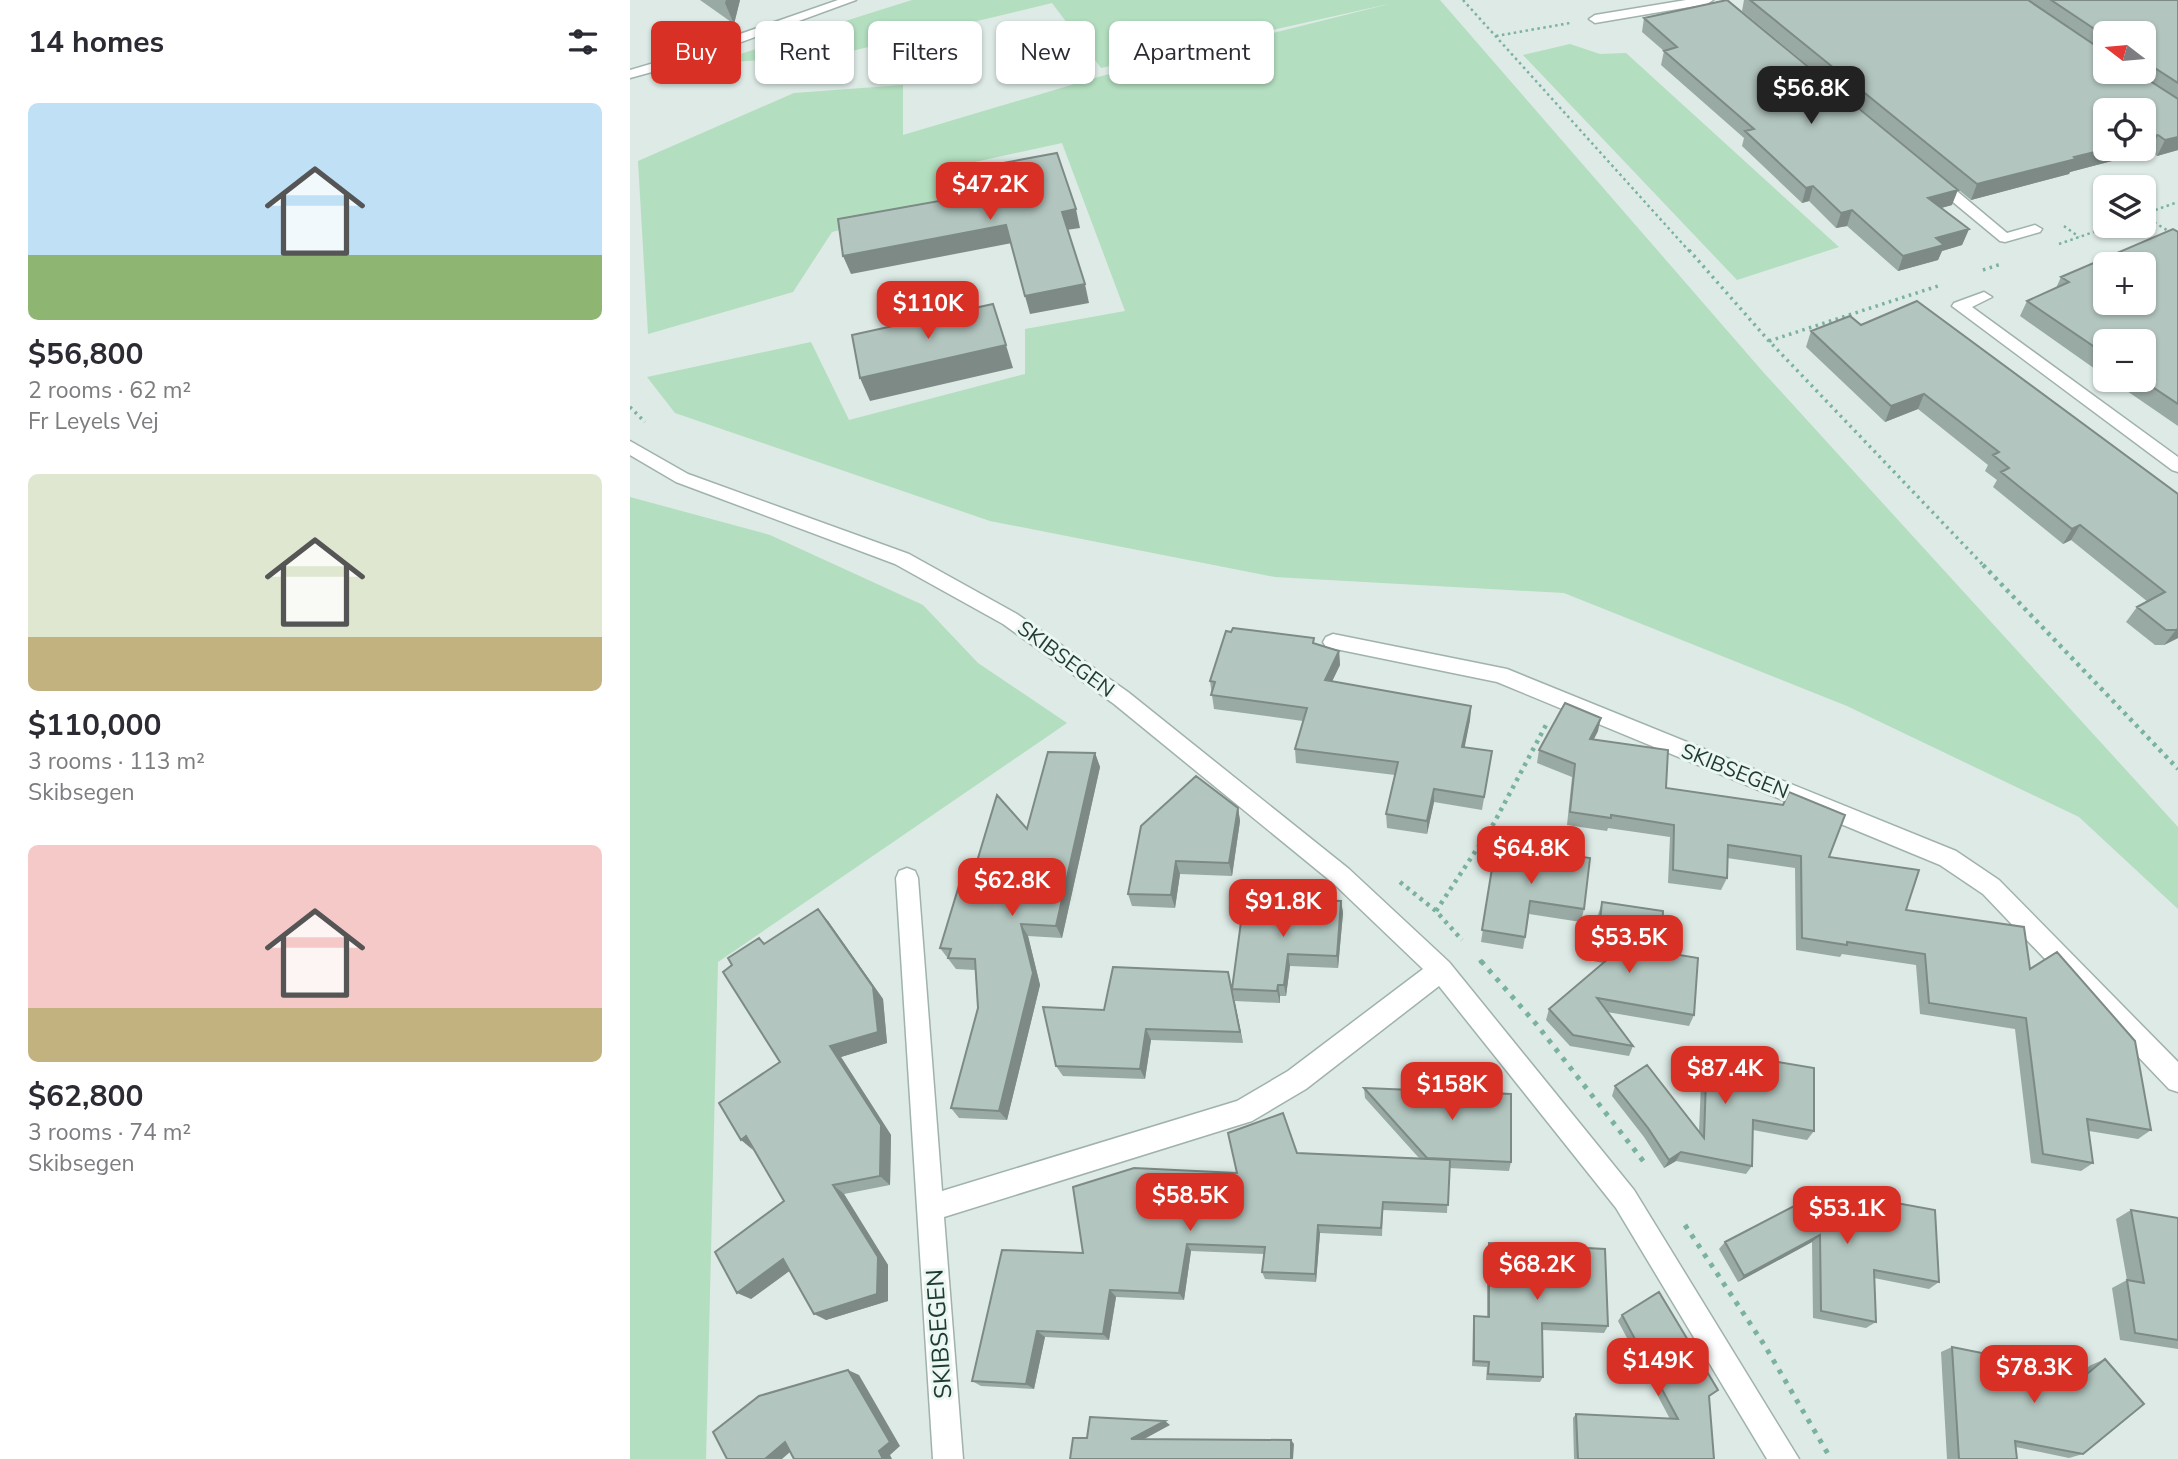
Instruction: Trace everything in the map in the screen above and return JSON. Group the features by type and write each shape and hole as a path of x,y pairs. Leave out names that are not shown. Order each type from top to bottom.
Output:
{"street":[{"path":"630,61 690,44 812,0"},
{"path":"630,74 676,61 850,0"},
{"path":"1595,19 1707,0"},
{"path":"1920,167 2005,238 2035,229"},
{"path":"1984,297 1959,306 2178,466"},
{"name":"SKIBSEGEN","path":"630,447 682,478 902,559 1010,619 1121,698 1341,876 1441,970 1625,1199 1784,1459"},
{"name":"SKIBSEGEN","path":"1333,642 1500,675 1948,858 1991,887 2178,1080"},
{"name":"SKIBSEGEN","path":"907,878 948,1459"},
{"path":"930,1208 1243,1112 1297,1080 1441,970"}],"path":[{"path":"1463,0 1769,341 2178,769"},
{"path":"1495,36 1595,19"},
{"path":"2156,210 2178,202"},
{"path":"2156,223 2178,237"},
{"path":"1436,911 1494,823 1560,699"}],"green space":[{"path":"912,0 1440,0 1764,373 2178,827 2178,909 2079,817 1847,706 1564,593 1275,577 990,521 675,413 647,377 811,342 849,420 1025,374 1025,329 1125,311 1062,143 961,165 943,204 832,232 793,292 648,334 638,161 794,93 903,85 903,135 1074,84 1095,84 1095,78 1109,74 1109,84 1274,84 1274,33 1393,3 1274,29 1274,21 1109,21 1109,66 1101,68 1095,60 1095,21 1066,21 1052,3 977,21 868,21 868,47 854,50 854,21 845,21"},
{"path":"1570,44 1600,54 1626,53 1839,247 1737,280 1523,55"},
{"path":"755,49 755,60 741,61 741,54"},
{"path":"630,497 770,535 923,605 978,663 1067,723 718,962 706,1459 630,1459"}],"building":[{"path":"1727,0 1958,190 1928,198 1969,229 1936,238 1944,245 1903,256 1852,210 1841,213 1813,186 1806,188 1745,131 1754,129 1664,51 1677,47 1644,18"},
{"path":"1750,0 2028,0 2093,44 2093,84 2155,84 2178,99 2178,137 2165,140 2156,136 2156,98 2093,98 2093,152 1977,184"},
{"path":"2051,0 2178,0 2178,83 2156,69 2156,21 2093,21 2093,28"},
{"path":"1057,153 1076,209 1062,212 1085,284 1025,296 1006,225 843,256 838,219 984,193 976,168"},
{"path":"2173,229 2178,232 2178,404 2156,389 2156,329 2093,329 2093,346 2027,301 2069,282 2061,277 2093,263 2093,315 2156,315 2156,252 2119,252"},
{"path":"1917,301 2178,494 2178,629 2166,630 2137,607 2165,592 2080,525 2072,529 2001,472 2009,468 1993,455 1999,452 1924,394 1891,406 1811,331 1850,316 1861,325"},
{"path":"993,304 1006,345 860,378 852,335"},
{"path":"1233,628 1314,638 1313,643 1339,651 1325,680 1471,706 1462,747 1492,751 1484,797 1434,789 1427,821 1386,814 1398,762 1295,749 1307,708 1211,695 1215,682 1210,681 1226,631 1231,632"},
{"path":"1565,703 1601,718 1590,739 1668,750 1666,788 1783,805 1789,792 1845,815 1829,857 1919,870 1906,910 2024,927 2030,969 2057,952 2135,1041 2151,1130 2087,1119 2093,1163 2043,1154 2026,1018 1929,1003 1925,954 1802,938 1801,856 1728,845 1727,878 1673,870 1674,825 1611,815 1611,818 1570,812 1575,764 1539,750"},
{"path":"1048,752 1095,753 1056,926 1021,924 1033,973 999,1111 951,1108 978,1008 975,959 948,958 951,949 940,948 964,869 975,868 997,795 1027,829"},
{"path":"1196,776 1238,808 1229,863 1176,861 1171,895 1128,894 1141,826"},
{"path":"1496,844 1590,858 1584,909 1530,901 1525,937 1482,930"},
{"path":"1264,898 1341,901 1337,956 1288,954 1284,985 1278,985 1277,991 1232,989 1241,922"},
{"path":"1602,902 1663,911 1661,952 1698,958 1694,1015 1597,998 1633,1046 1573,1035 1549,1009 1615,953 1597,950"},
{"path":"818,909 873,987 878,1032 830,1046 881,1125 880,1176 833,1185 878,1257 877,1294 814,1314 783,1259 737,1293 715,1252 784,1201 746,1136 741,1140 719,1103 780,1062 723,972 732,965 728,958 759,938 764,944"},
{"path":"1113,967 1228,972 1240,1032 1146,1029 1140,1069 1056,1066 1043,1007 1104,1010"},
{"path":"1707,1050 1814,1068 1814,1131 1753,1120 1752,1166 1681,1152 1669,1160 1615,1086 1647,1065 1704,1138"},
{"path":"1364,1088 1511,1094 1511,1162 1427,1158"},
{"path":"1283,1113 1297,1153 1450,1160 1448,1205 1383,1202 1381,1228 1318,1225 1315,1274 1262,1272 1265,1247 1187,1244 1179,1293 1110,1290 1103,1334 1037,1331 1026,1384 972,1381 1002,1250 1083,1253 1073,1187 1134,1168 1237,1173 1228,1133"},
{"path":"1825,1190 1935,1210 1939,1282 1874,1270 1876,1322 1821,1311 1820,1235 1744,1276 1725,1242"},
{"path":"2131,1210 2178,1218 2178,1340 2135,1333 2127,1280 2144,1283"},
{"path":"1489,1243 1605,1249 1608,1326 1542,1323 1543,1377 1488,1374 1489,1362 1474,1361 1474,1316 1489,1317"},
{"path":"1659,1292 1718,1390 1709,1396 1714,1459 1578,1459 1576,1414 1678,1419 1622,1315"},
{"path":"1952,1347 2087,1374 2105,1359 2144,1404 2083,1454 2015,1441 2017,1459 1959,1459"},
{"path":"848,1370 890,1442 879,1451 883,1459 794,1459 785,1442 765,1459 727,1459 713,1432 759,1396"},
{"path":"1090,1417 1165,1421 1131,1439 1291,1440 1291,1459 1070,1459 1073,1438 1087,1438"}]}
